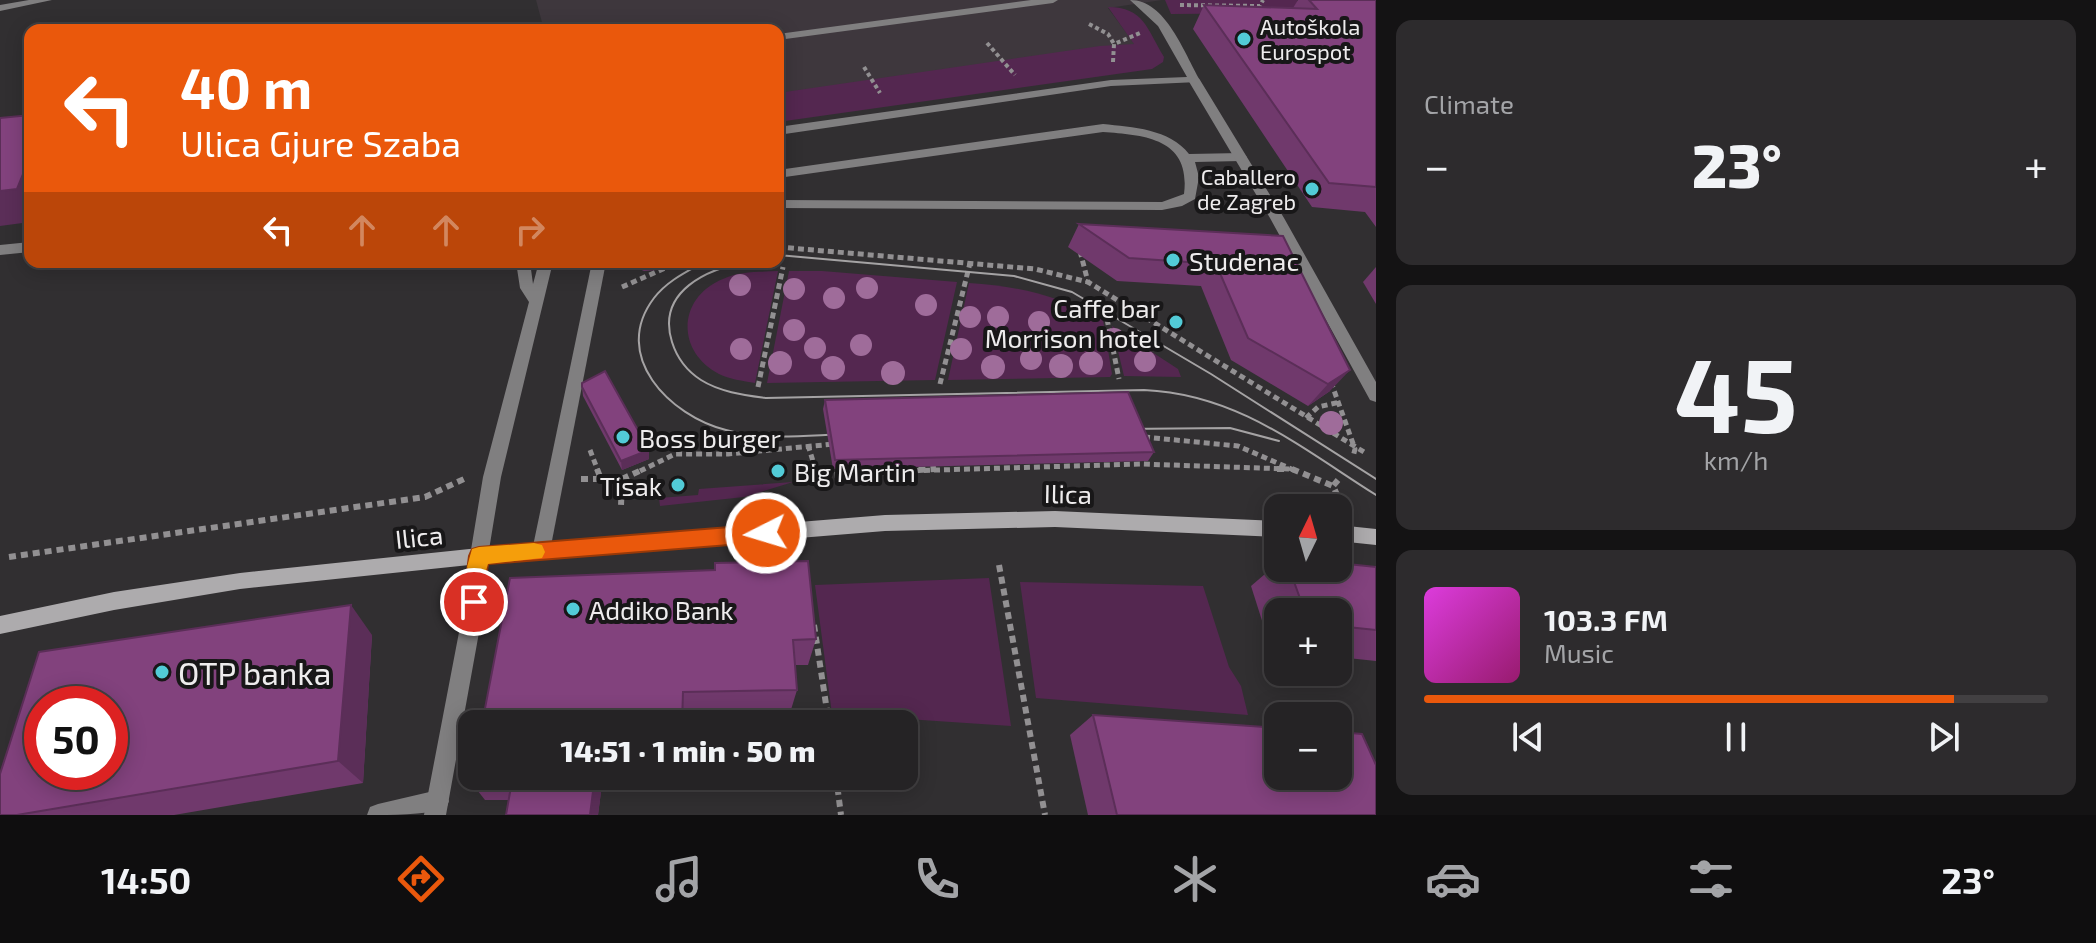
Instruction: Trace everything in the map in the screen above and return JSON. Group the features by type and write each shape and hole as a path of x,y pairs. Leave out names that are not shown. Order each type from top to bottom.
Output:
{"main road":[{"name":"Ilica","path":"0,625 114,601 240,581 479,556 935,520 1055,519 1264,528"},
{"path":"1352,534 1376,537"}],"street":[{"path":"0,8 47,0"},
{"path":"784,36 1053,0"},
{"path":"1136,0 1150,9 1158,20 1241,157 1376,396"},
{"path":"784,130 1111,83 1194,80"},
{"path":"784,173 1103,128 1155,135 1171,142 1186,158 1192,174 1190,196 1162,206 784,204"},
{"path":"1186,158 1241,157"},
{"path":"0,250 24,248"},
{"path":"524,268 527,288 536,301"},
{"path":"378,815 436,808 470,627 492,477 544,268"},
{"path":"541,551 598,268"}],"path":[{"path":"1166,5 1260,6 1263,0"},
{"path":"1089,24 1108,34 1114,44 1112,75"},
{"path":"1114,44 1150,28"},
{"path":"987,43 1016,76"},
{"path":"864,67 880,93"},
{"path":"1077,238 1088,282"},
{"path":"784,248 1035,269 1088,282 1364,452"},
{"path":"940,384 970,263"},
{"path":"616,290 666,268"},
{"path":"758,387 783,268"},
{"path":"1107,319 1119,379"},
{"path":"1306,418 1318,407 1340,402"},
{"path":"1130,437 1238,446 1333,486 1337,494"},
{"path":"580,479 622,479 675,454 728,454 838,444"},
{"path":"808,445 818,476 945,468 1126,465 1293,469"},
{"path":"9,557 425,497 469,477"},
{"path":"621,506 622,479"},
{"path":"1333,486 1338,480"},
{"path":"999,565 1045,815"},
{"path":"814,621 827,710"},
{"path":"838,790 841,815"}],"shaded area":[{"path":"536,0 1162,0 1108,8 1142,54 784,103 784,24 542,24"},
{"path":"1165,0 1297,0 1307,13 1171,14"},
{"path":"1108,7 1137,15 1164,57 1163,62 1152,69 784,121 784,92 1100,46 1134,44"},
{"path":"778,271 755,383 719,374 705,364 689,339 690,311 697,298 708,287 730,276"},
{"path":"789,271 957,282 935,380 767,383"},
{"path":"969,283 1038,294 1103,320 1112,374 1110,377 948,380"},
{"path":"1112,326 1178,369 1181,377 1124,376"},
{"path":"793,482 744,497 660,506 659,498 698,495 699,489"},
{"path":"989,578 1011,726 918,720 918,710 831,710 815,585"},
{"path":"1020,582 1203,586 1229,667 1241,686 1248,715 1036,698"}],"building":[{"path":"1309,0 1376,0 1376,187 1329,183 1204,5 1317,9"},
{"path":"24,116 24,172 17,189 0,191 0,118"},
{"path":"1079,224 1283,236 1350,370 1328,384 1248,338 1216,264 1129,258"},
{"path":"605,371 649,450 621,461 582,387 582,383"},
{"path":"1128,392 1154,452 835,460 825,400"},
{"path":"808,561 816,639 793,640 797,690 683,692 682,710 485,710 510,578 715,570 715,563"},
{"path":"1352,564 1376,567 1376,630 1352,627 1352,598 1300,598 1294,582 1352,582"},
{"path":"351,605 338,761 17,815 0,815 0,774 24,699 24,790 128,790 128,686 28,686 39,652"},
{"path":"1093,715 1264,727 1264,790 1352,790 1352,733 1362,734 1376,765 1376,815 1117,815"},
{"path":"510,790 593,790 590,815 506,815"}],"tram line":[{"path":"784,256 1014,276 1072,292 1211,374 1376,479"},
{"path":"693,268 677,277 654,298 642,320 639,341 643,362 652,380 667,397 685,412 726,430 771,436 849,434"},
{"path":"723,268 689,285 672,309 669,324 672,342 683,364 701,380 716,387 766,398 1144,390 1178,394 1209,401 1266,426 1376,495"},
{"path":"1121,429 1230,428 1279,441"}],"slow traffic":[{"path":"478,567 479,556 534,552"}],"place":[{"name":"Autoškola Eurospot","path":"1244,39"},
{"name":"Caballero de Zagreb","path":"1312,189"},
{"name":"Studenac","path":"1173,260"},
{"name":"Caffe bar Morrison hotel","path":"1176,322"},
{"name":"Boss burger","path":"623,437"},
{"name":"Big Martin","path":"778,471"},
{"name":"Tisak","path":"678,485"},
{"name":"Addiko Bank","path":"573,609"},
{"name":"OTP banka","path":"162,672"}],"route":[{"path":"474,602 479,556 766,533"}]}
